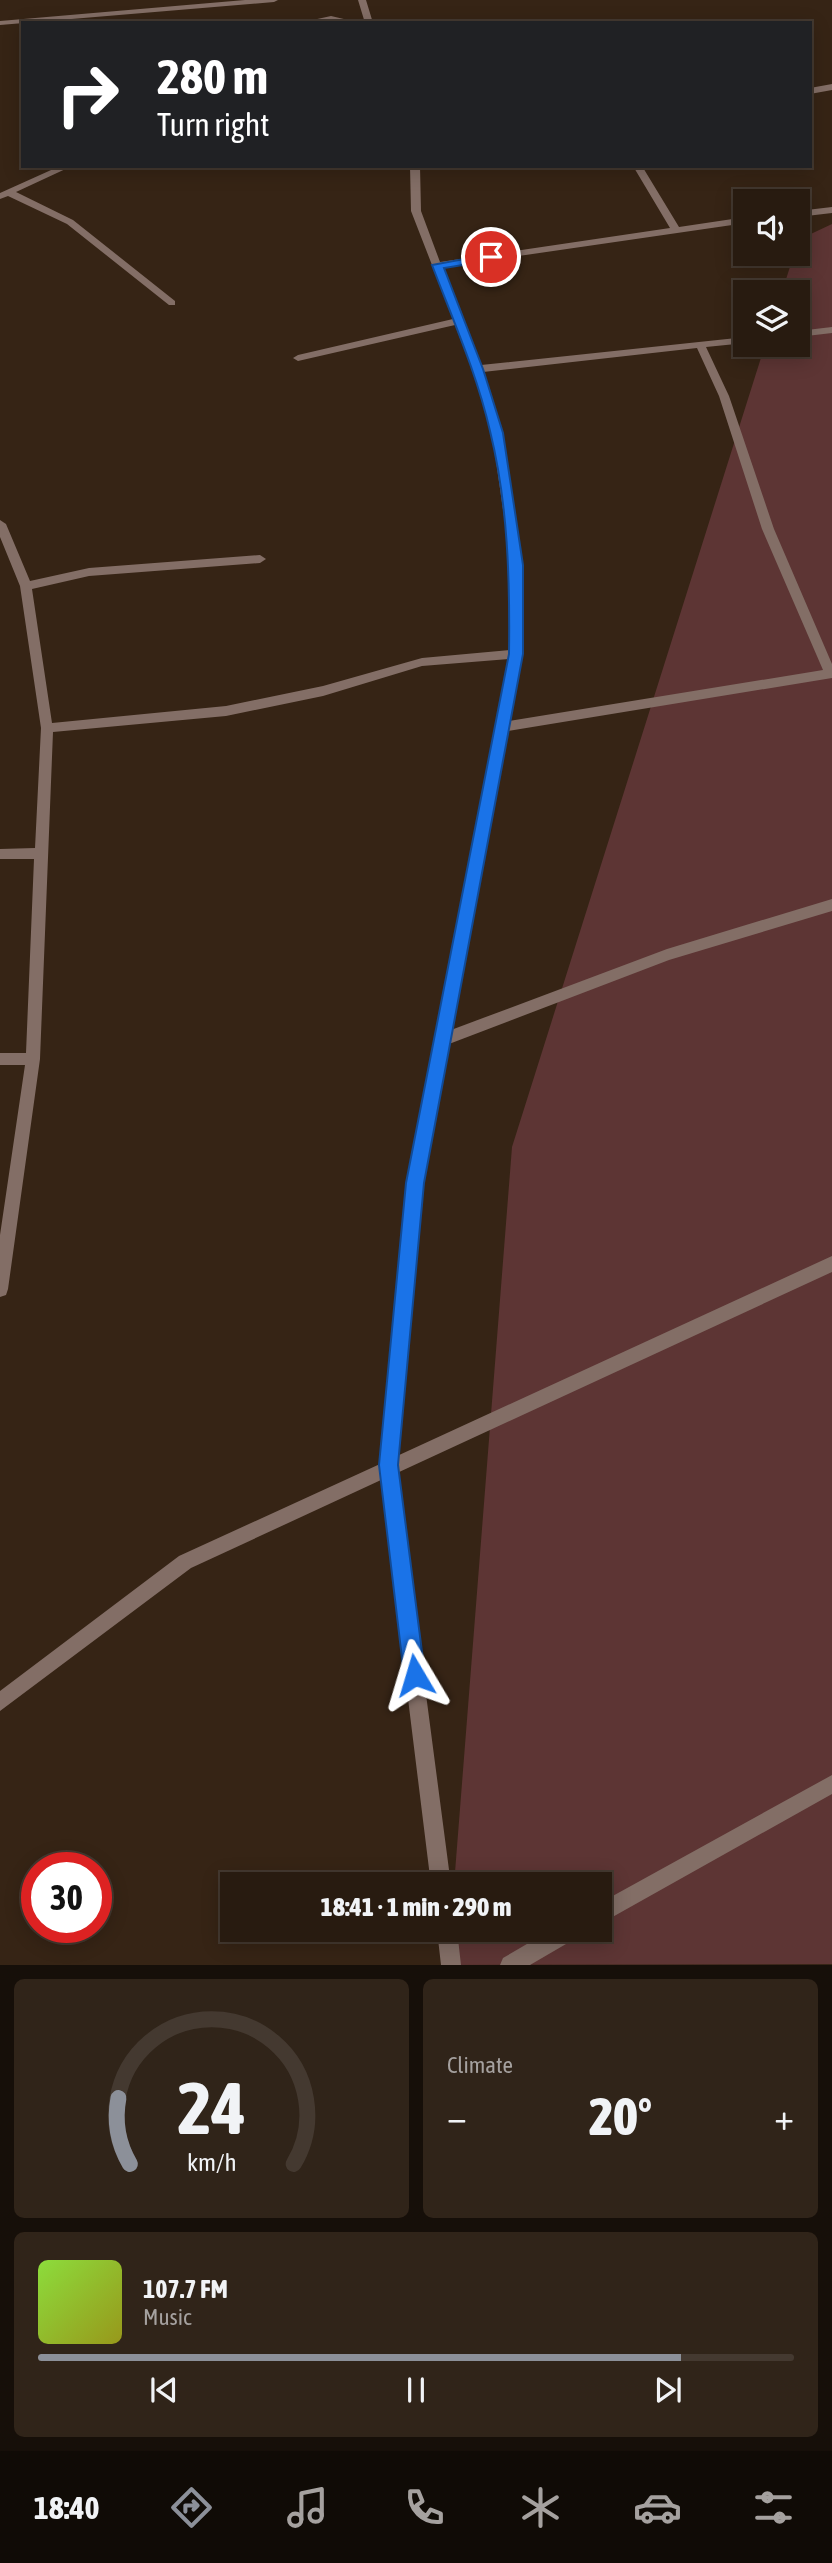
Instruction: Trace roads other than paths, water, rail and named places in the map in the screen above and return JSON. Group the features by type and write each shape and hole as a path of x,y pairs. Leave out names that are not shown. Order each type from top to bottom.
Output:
{"street":[{"path":"32,21 274,0"},
{"path":"362,0 368,21"},
{"path":"314,21 331,18 347,21"},
{"path":"0,23 20,22"},
{"path":"812,91 832,87"},
{"path":"5,195 64,168"},
{"path":"415,168 416,211 477,369 497,433 517,565 516,654 415,1183 388,1465 439,1872"},
{"path":"638,168 675,228"},
{"path":"5,195 70,222 172,303"},
{"path":"810,213 832,210"},
{"path":"438,265 733,221"},
{"path":"298,358 459,321"},
{"path":"810,333 832,330"},
{"path":"477,369 733,341"},
{"path":"501,727 831,673 768,529 724,396 700,345"},
{"path":"0,524 26,586 47,728 33,1059 0,1289"},
{"path":"26,586 89,572 260,559"},
{"path":"47,728 226,711 323,691 422,662 516,654"},
{"path":"0,854 41,853"},
{"path":"442,1040 667,955 832,905"},
{"path":"0,1059 33,1059"},
{"path":"0,1702 185,1562 388,1465 832,1264"},
{"path":"612,1907 832,1784"},
{"path":"448,1942 451,1965"},
{"path":"510,1965 550,1942"}]}
